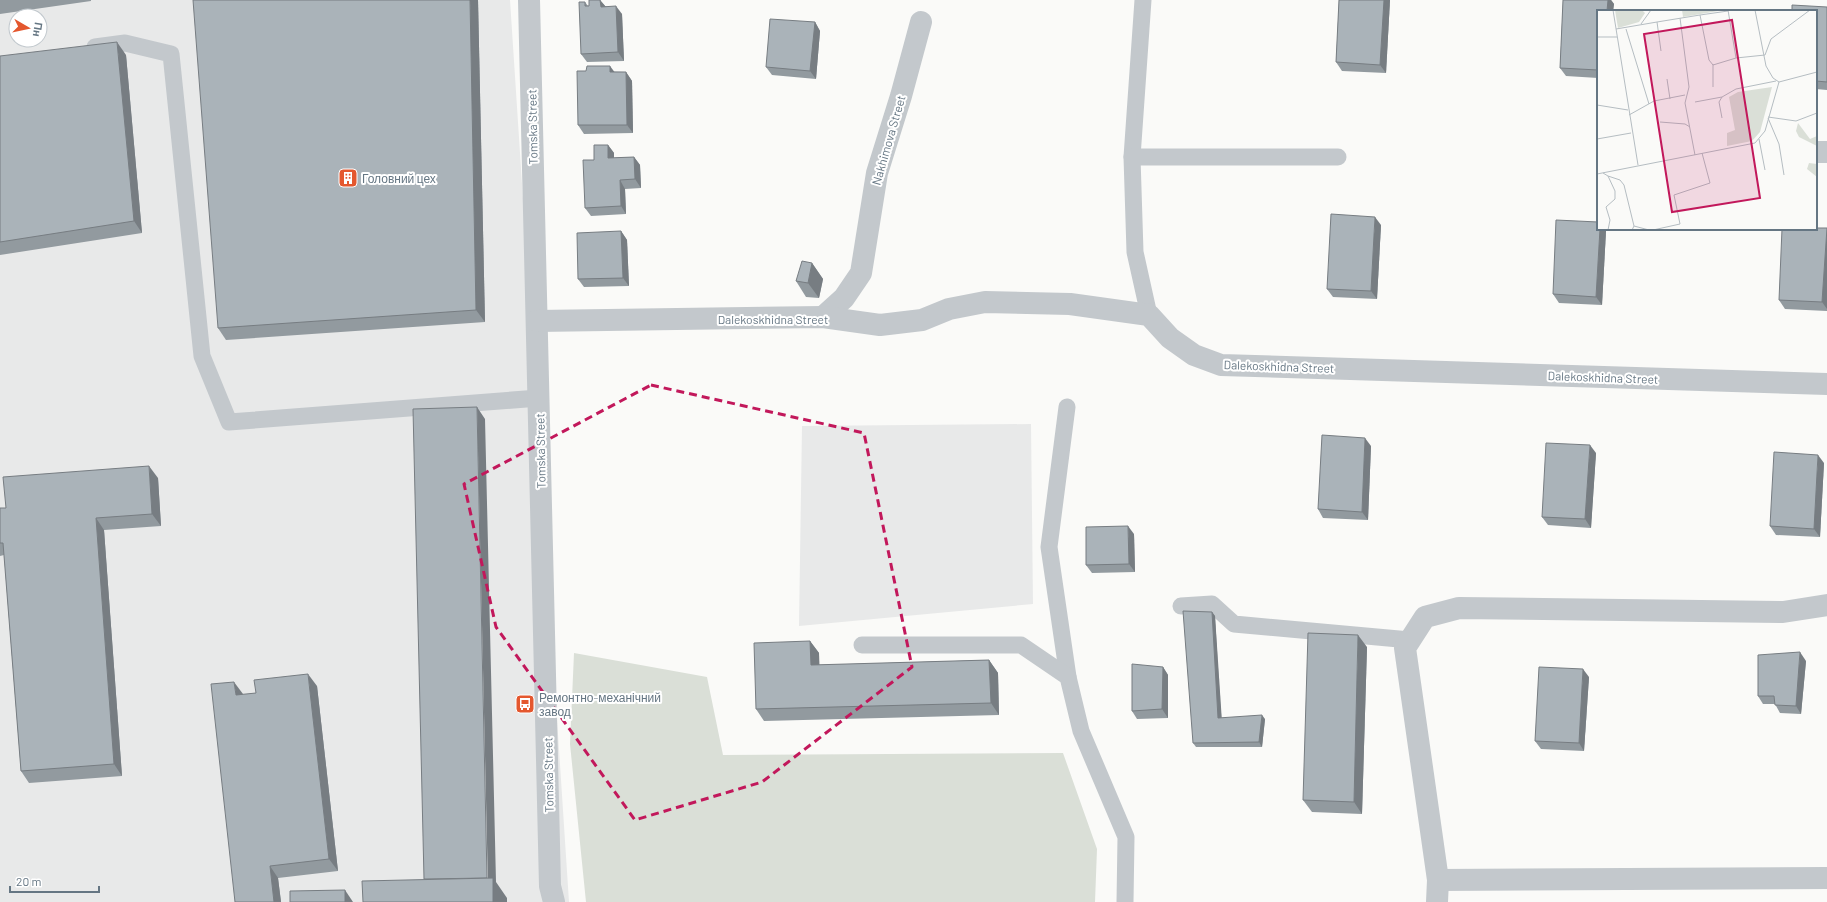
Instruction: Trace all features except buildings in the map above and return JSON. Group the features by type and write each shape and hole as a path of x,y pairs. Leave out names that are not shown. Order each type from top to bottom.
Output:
{"street":[{"name":"Tomska Street","path":"529,0 550,886 554,902"},
{"name":"Nakhimova Street","path":"823,317 844,298 861,273 876,173 901,96 922,22"},
{"name":"Dalekoskhidna Street","path":"537,321 823,317 880,325 922,320 949,309 985,302 1070,304 1148,315 1170,338 1194,355 1221,364 1827,384"},
{"path":"1437,902 1438,880 1405,648 1425,617 1459,608 1783,612 1827,605"},
{"path":"1438,880 1827,878"}],"lane":[{"path":"1143,0 1132,157 1135,252 1148,315"},
{"path":"78,49 125,43 171,54 202,356 229,422 539,398"},
{"path":"1132,157 1338,157"},
{"path":"1067,408 1049,547 1068,677 1081,731 1126,837 1125,902"},
{"path":"1181,606 1212,604 1234,624 1410,640"},
{"path":"862,645 1021,645 1068,677"}],"highlighted area":[{"path":"651,385 864,433 912,667 762,782 635,820 496,627 464,484"}],"shaded area":[{"name":"Ремонтно-механічний завод","path":"0,0 510,0 569,902 0,902"},
{"path":"1031,424 1033,604 799,626 802,426"},
{"path":"574,653 707,677 723,755 1063,753 1097,849 1095,902 586,902 570,744"}],"place":[{"name":"Головний цех","path":"348,178"},
{"name":"Ремонтно-механічний завод","path":"525,704"}]}
